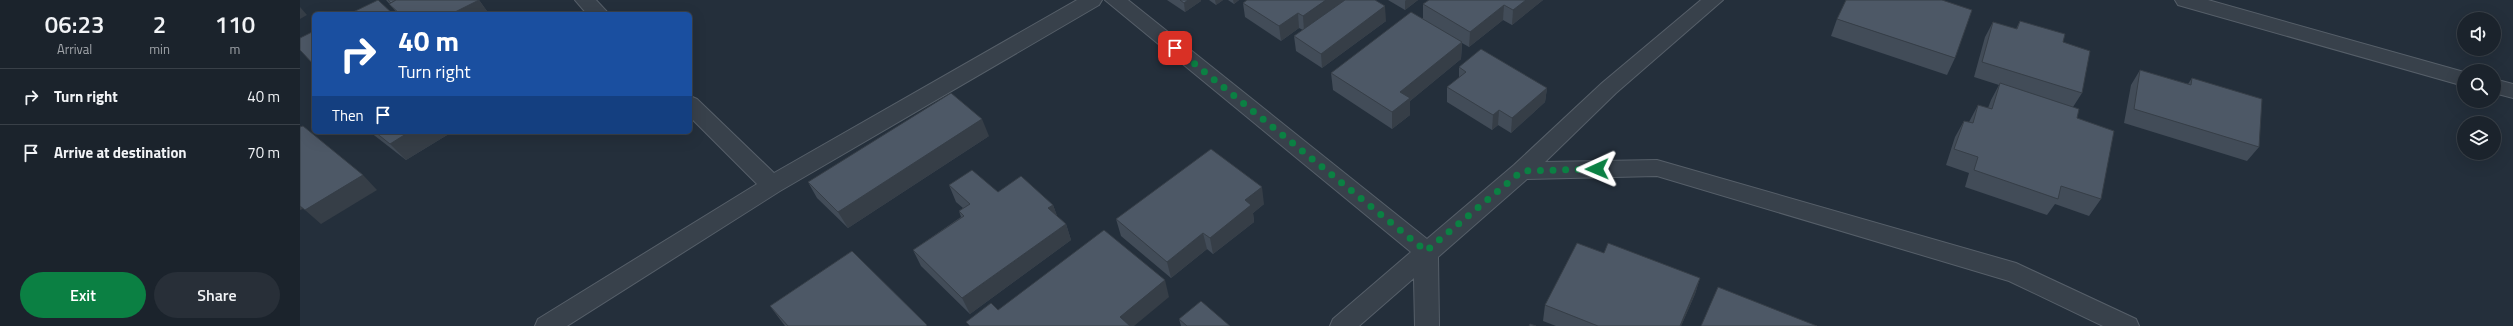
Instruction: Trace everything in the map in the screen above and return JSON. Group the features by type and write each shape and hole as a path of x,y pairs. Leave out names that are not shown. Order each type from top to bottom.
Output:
{"street":[{"path":"585,0 597,12"},
{"path":"547,326 772,185 1092,0"},
{"path":"1115,0 1426,251"},
{"path":"1342,326 1426,251 1522,171 1609,88 1713,0"},
{"path":"2185,0 2457,77"},
{"path":"2501,88 2513,91"},
{"path":"692,106 772,185"},
{"path":"1522,171 1657,168 2016,273 2127,326"},
{"path":"1426,251 1427,326"}],"building":[{"path":"378,0 391,12 353,12"},
{"path":"388,0 396,0 391,3"},
{"path":"396,0 479,0 455,12 398,12 389,4"},
{"path":"1180,0 1188,0 1184,3"},
{"path":"1247,0 1326,0 1303,16 1298,13 1279,26 1243,3"},
{"path":"1345,0 1375,0 1385,6 1321,54 1294,36"},
{"path":"1429,0 1526,0 1513,10 1504,5 1470,32 1423,4"},
{"path":"1846,0 1942,0 1972,10 1955,58 1837,19"},
{"path":"1411,12 1462,42 1400,92 1410,98 1392,112 1331,73"},
{"path":"2020,21 2065,34 2063,42 2090,51 2082,93 1982,62 1993,22 2017,29"},
{"path":"312,32 312,63 300,50 300,38"},
{"path":"1481,49 1547,88 1512,118 1499,110 1493,115 1447,87 1466,72 1459,67"},
{"path":"2140,70 2191,85 2192,78 2262,99 2259,147 2134,109"},
{"path":"2000,83 2079,109 2077,118 2114,131 2101,199 2061,186 2058,199 1974,170 1978,157 1954,149 1964,121 1973,123 1978,105 1992,109"},
{"path":"951,93 982,119 838,212 808,182"},
{"path":"303,126 363,175 305,210 300,206 300,127"},
{"path":"378,134 406,134 390,144"},
{"path":"1211,149 1262,187 1245,200 1251,205 1210,238 1203,233 1167,262 1116,219"},
{"path":"972,170 998,192 1021,176 1053,205 1048,208 1066,224 962,298 913,250 964,216 959,211 970,204 949,185"},
{"path":"1104,230 1165,280 1120,317 1130,326 970,326 966,322 991,303 998,310"},
{"path":"1577,243 1604,253 1608,243 1700,278 1680,326 1598,326 1545,305"},
{"path":"852,251 927,325 926,326 788,326 770,306"},
{"path":"1718,287 1817,326 1701,326"},
{"path":"1201,301 1230,326 1187,326 1179,319"}],"route":[{"path":"1175,48 1426,251 1522,171 1597,169"}]}
